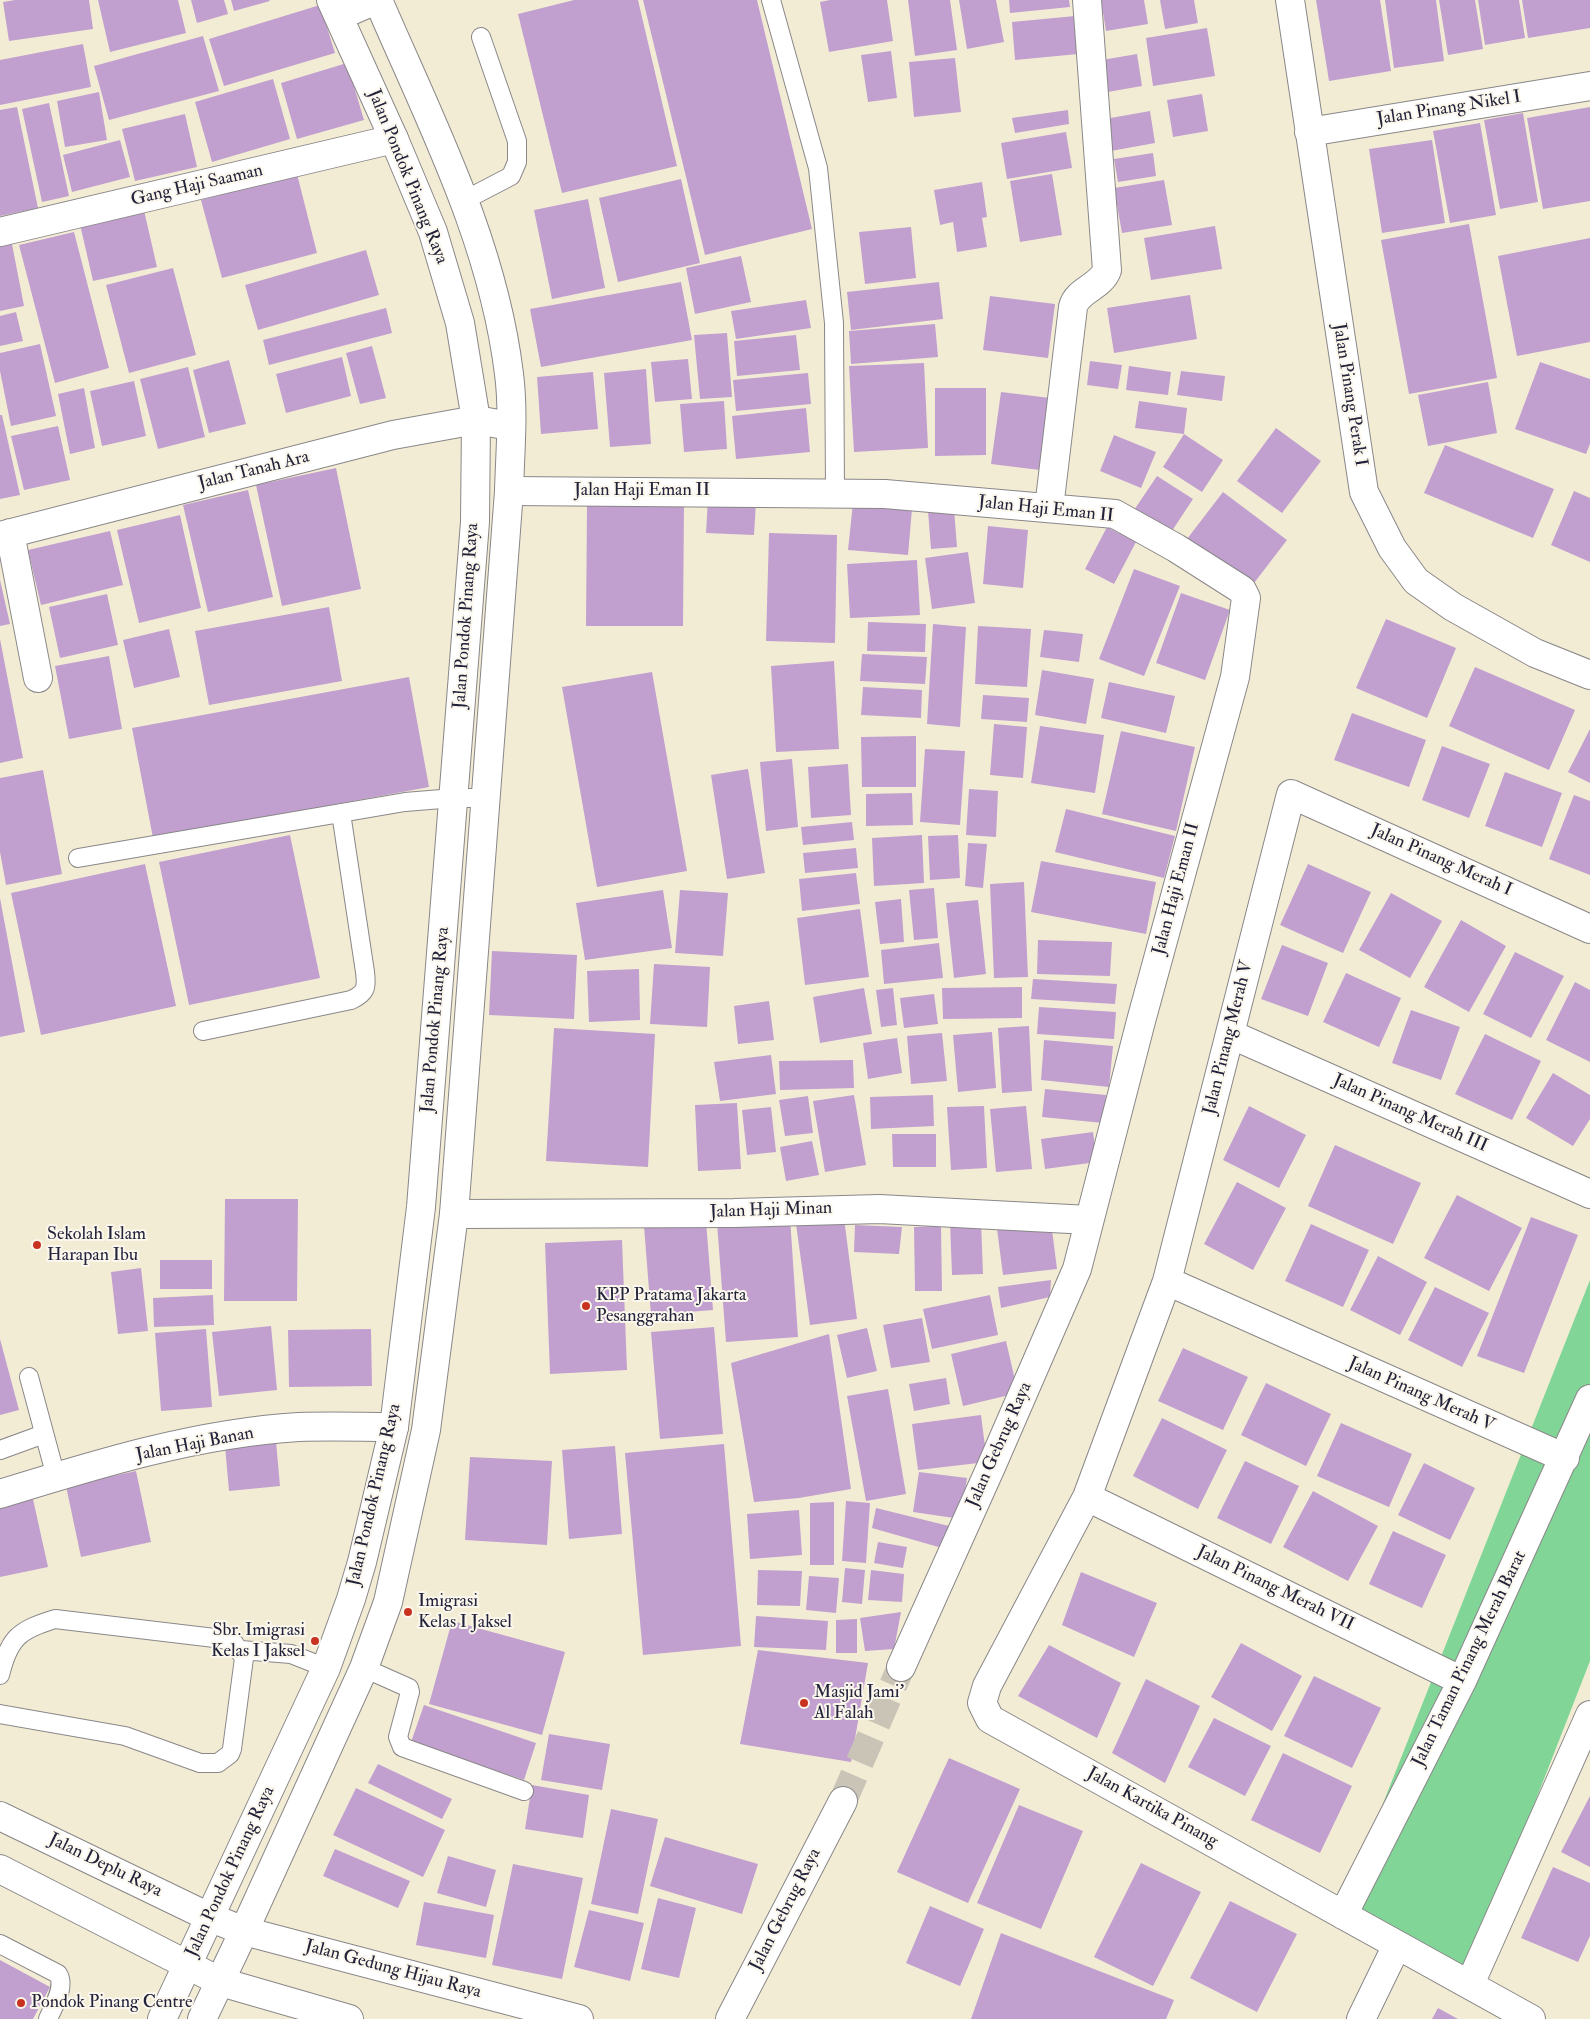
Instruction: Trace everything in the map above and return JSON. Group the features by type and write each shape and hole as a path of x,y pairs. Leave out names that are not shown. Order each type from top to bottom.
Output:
{"street":[{"path":"335,8 377,0"},
{"name":"Jalan Pondok Pinang Raya","path":"202,2019 221,1982 364,1668 388,1602 426,1430 454,1214 484,798 509,491 509,374 493,285 465,200 377,0"},
{"path":"1048,508 1074,302 1101,281 1107,270 1087,0"},
{"name":"Jalan Pinang Perak I","path":"1290,0 1364,492 1392,548 1416,581 1453,607 1535,653 1590,675"},
{"name":"Jalan Pondok Pinang Raya","path":"162,2019 326,1668 351,1599 362,1562 394,1427 421,1207 475,522 476,420 460,323 433,232 394,139 335,8"},
{"name":"Jalan Pinang Nikel I","path":"1309,132 1590,86"},
{"name":"Gang Haji Saaman","path":"0,232 394,139"},
{"name":"Jalan Tanah Ara","path":"5,535 393,435 476,420 510,426"},
{"name":"Jalan Haji Eman II","path":"509,491 885,494 1115,514 1184,553 1242,590 1246,598 1235,677 1089,1220"},
{"path":"5,535 38,678"},
{"name":"Jalan Pinang Merah I","path":"1291,794 1590,928"},
{"name":"Jalan Pinang Merah V","path":"1087,1497 1167,1282 1291,794"},
{"name":"Jalan Pinang Merah III","path":"1230,1034 1590,1194"},
{"name":"Jalan Haji Minan","path":"454,1214 734,1213 870,1209 1089,1220"},
{"name":"Jalan Gebrug Raya","path":"901,1667 1077,1269 1089,1220"},
{"name":"Jalan Pinang Merah V","path":"1167,1282 1565,1458"},
{"name":"Jalan Taman Pinang Merah Barat","path":"1343,1915 1462,1681 1565,1458 1590,1399"},
{"name":"Jalan Haji Banan","path":"0,1494 165,1448 220,1437 299,1428 394,1427"},
{"name":"Jalan Pinang Merah VII","path":"1087,1497 1462,1681"},
{"name":"Jalan Kartika Pinang","path":"1087,1497 987,1686 982,1703 990,1719 1531,2019"},
{"path":"1470,1984 1587,1733"},
{"name":"Jalan Gebrug Raya","path":"730,2019 843,1801"},
{"name":"Jalan Deplu Raya","path":"0,1816 210,1916"},
{"path":"0,1869 221,1982 348,2019"},
{"name":"Jalan Gedung Hijau Raya","path":"210,1916 244,1931 579,2019"},
{"path":"1361,2019 1397,1945"}],"lane":[{"path":"772,0 818,168 834,323 835,493"},
{"path":"465,200 511,176 517,162 517,142 481,38"},
{"path":"78,858 405,802 454,798 484,798"},
{"path":"203,1031 351,1000 361,995 366,985 366,972 341,813"},
{"path":"29,1377 56,1477"},
{"path":"0,1450 44,1434"},
{"path":"0,1675 5,1656 14,1639 34,1625 55,1619 224,1639 234,1642 244,1658 244,1670 232,1749 230,1754 218,1762 200,1763 125,1736 0,1714"},
{"path":"240,1650 291,1654 326,1668"},
{"path":"364,1668 409,1688 410,1692 398,1737 402,1747 524,1791"},
{"path":"0,1944 58,1974 61,1979 59,1994 48,2019"}],"green space":[{"path":"1590,1280 1590,1661 1468,1974 1344,1902"}],"building":[{"path":"15,0 89,0 93,29 9,41 3,2"},
{"path":"98,0 178,0 186,33 110,52"},
{"path":"191,0 224,0 228,14 197,23"},
{"path":"231,0 269,0 270,1 234,11"},
{"path":"574,0 638,0 677,166 562,193 518,14"},
{"path":"643,0 757,0 812,229 705,255"},
{"path":"830,0 887,0 893,41 829,52 820,2"},
{"path":"908,0 950,0 957,50 915,56"},
{"path":"959,0 996,0 1004,42 967,49"},
{"path":"1009,0 1069,0 1070,7 1010,13"},
{"path":"1101,0 1144,0 1148,24 1106,31"},
{"path":"1160,0 1194,0 1198,23 1165,29"},
{"path":"1316,0 1380,0 1391,71 1329,81"},
{"path":"1385,0 1436,0 1444,61 1394,68"},
{"path":"1439,0 1475,0 1483,49 1448,55"},
{"path":"1478,0 1519,0 1525,38 1485,45"},
{"path":"1522,0 1590,0 1590,28 1528,38"},
{"path":"320,5 335,53 224,86 209,39"},
{"path":"1075,16 1078,54 1015,60 1012,22"},
{"path":"1207,28 1215,76 1153,86 1146,38"},
{"path":"203,36 219,91 109,120 94,66"},
{"path":"83,44 91,87 0,105 0,60"},
{"path":"891,51 897,98 868,102 861,55"},
{"path":"1137,54 1142,86 1102,93 1096,61"},
{"path":"955,58 961,112 914,117 909,62"},
{"path":"347,63 364,120 297,139 281,83"},
{"path":"273,79 290,139 212,162 195,102"},
{"path":"99,92 107,140 65,147 57,101"},
{"path":"1202,94 1208,131 1173,137 1167,100"},
{"path":"49,103 69,196 42,202 22,109"},
{"path":"17,107 38,208 0,216 0,110"},
{"path":"1590,107 1590,201 1543,209 1527,118"},
{"path":"1068,110 1069,124 1015,133 1012,118"},
{"path":"1150,111 1155,143 1111,151 1105,119"},
{"path":"1523,113 1538,202 1500,209 1484,120"},
{"path":"185,114 197,167 135,181 122,129"},
{"path":"1480,123 1496,215 1450,223 1433,131"},
{"path":"1066,132 1072,168 1007,179 1001,143"},
{"path":"120,140 130,177 72,192 63,155"},
{"path":"1432,140 1445,223 1382,233 1369,149"},
{"path":"1153,153 1156,176 1118,182 1114,159"},
{"path":"297,174 317,253 222,278 201,200"},
{"path":"1052,174 1062,235 1020,242 1010,181"},
{"path":"681,179 700,263 618,282 599,198"},
{"path":"1164,180 1172,225 1122,233 1114,188"},
{"path":"982,182 987,217 982,218 987,247 957,252 953,222 940,225 934,190"},
{"path":"588,199 605,288 552,299 534,210"},
{"path":"143,206 157,267 93,281 79,220"},
{"path":"1469,224 1497,378 1409,394 1381,240"},
{"path":"1215,226 1222,269 1151,280 1144,238"},
{"path":"911,227 916,278 865,284 859,232"},
{"path":"74,232 109,368 55,383 19,245"},
{"path":"1590,238 1590,342 1517,356 1498,256"},
{"path":"11,239 24,306 0,311 0,241"},
{"path":"366,250 379,295 258,330 245,285"},
{"path":"741,256 751,302 695,314 686,268"},
{"path":"173,268 196,355 129,373 106,285"},
{"path":"681,282 692,340 541,367 530,309"},
{"path":"939,282 943,319 851,330 847,292"},
{"path":"1190,295 1197,339 1114,353 1107,308"},
{"path":"990,296 1055,304 1048,358 983,350"},
{"path":"806,300 811,328 736,339 731,311"},
{"path":"386,308 392,333 269,365 263,340"},
{"path":"16,312 23,341 0,346 0,316"},
{"path":"935,324 938,357 851,364 849,331"},
{"path":"727,333 732,397 700,399 694,335"},
{"path":"796,335 800,370 737,376 734,341"},
{"path":"40,344 56,416 11,426 0,371 0,353"},
{"path":"372,346 386,398 360,404 346,353"},
{"path":"342,357 351,396 286,413 276,374"},
{"path":"688,359 692,399 655,402 651,362"},
{"path":"229,360 246,424 209,433 193,370"},
{"path":"1090,361 1122,365 1118,389 1087,385"},
{"path":"1540,362 1590,379 1590,444 1586,454 1515,429"},
{"path":"924,363 928,448 854,452 849,366"},
{"path":"1129,366 1171,372 1168,395 1126,390"},
{"path":"188,367 205,437 158,449 140,379"},
{"path":"646,369 651,444 610,447 604,373"},
{"path":"1181,371 1225,376 1222,401 1177,395"},
{"path":"593,372 598,429 541,434 537,377"},
{"path":"808,373 811,404 736,411 733,380"},
{"path":"134,381 146,436 102,446 90,391"},
{"path":"1488,382 1497,433 1428,446 1418,395"},
{"path":"84,388 95,448 70,454 58,394"},
{"path":"935,388 986,388 986,455 935,456"},
{"path":"1001,392 1050,398 1040,470 991,464"},
{"path":"724,401 727,449 684,452 680,404"},
{"path":"1139,401 1187,408 1184,434 1135,428"},
{"path":"806,408 810,452 736,459 732,416"},
{"path":"0,415 2,415 20,495 0,499"},
{"path":"58,426 70,480 24,490 11,436"},
{"path":"1276,428 1321,461 1282,513 1237,481"},
{"path":"1184,434 1223,460 1202,492 1163,467"},
{"path":"1114,435 1156,452 1141,488 1100,471"},
{"path":"1445,445 1554,489 1533,538 1424,493"},
{"path":"336,468 361,589 282,606 256,485"},
{"path":"1157,476 1193,499 1168,537 1132,513"},
{"path":"248,490 273,597 208,612 183,505"},
{"path":"1574,491 1590,498 1590,562 1551,545"},
{"path":"1223,492 1287,540 1251,587 1187,539"},
{"path":"708,499 756,502 754,535 706,533"},
{"path":"853,503 912,509 908,555 848,550"},
{"path":"587,504 684,504 683,626 586,626"},
{"path":"954,509 957,547 931,549 928,511"},
{"path":"180,515 201,608 139,623 117,530"},
{"path":"988,526 1028,530 1023,588 983,584"},
{"path":"1107,527 1136,542 1114,584 1085,569"},
{"path":"110,531 123,585 41,605 28,550"},
{"path":"769,533 837,535 835,643 766,641"},
{"path":"968,552 975,603 932,609 925,558"},
{"path":"917,560 920,615 850,618 847,564"},
{"path":"1134,569 1180,586 1144,676 1099,659"},
{"path":"0,580 10,624 0,626"},
{"path":"1181,593 1230,610 1205,680 1156,663"},
{"path":"107,594 118,645 60,658 49,607"},
{"path":"329,607 342,681 209,705 195,631"},
{"path":"1386,619 1456,648 1427,718 1356,688"},
{"path":"868,622 926,624 925,652 867,651"},
{"path":"933,624 966,627 960,727 927,724"},
{"path":"978,626 1031,629 1027,687 975,684"},
{"path":"169,629 180,677 134,688 123,640"},
{"path":"1044,630 1083,634 1079,662 1040,657"},
{"path":"0,639 23,758 0,763"},
{"path":"862,654 927,657 925,684 860,681"},
{"path":"109,656 122,729 69,739 55,666"},
{"path":"834,661 839,749 776,752 771,666"},
{"path":"1475,667 1575,710 1549,770 1449,726"},
{"path":"1042,670 1094,679 1086,724 1035,715"},
{"path":"652,672 687,871 597,887 562,687"},
{"path":"409,677 429,787 153,838 132,728"},
{"path":"1109,682 1175,696 1166,733 1101,718"},
{"path":"863,687 922,690 921,718 861,715"},
{"path":"983,695 1029,698 1027,722 981,719"},
{"path":"1352,713 1426,740 1409,787 1334,760"},
{"path":"994,724 1027,727 1023,778 990,775"},
{"path":"1040,726 1104,735 1095,793 1031,783"},
{"path":"1590,729 1590,783 1568,772"},
{"path":"1121,731 1195,747 1176,831 1102,814"},
{"path":"916,736 916,787 862,787 861,737"},
{"path":"1442,746 1490,764 1469,818 1422,800"},
{"path":"925,749 965,751 960,825 920,822"},
{"path":"792,759 798,827 766,831 760,762"},
{"path":"848,764 851,815 811,818 808,767"},
{"path":"748,769 765,873 727,879 711,775"},
{"path":"43,770 62,874 6,885 0,852 0,778"},
{"path":"1505,772 1562,793 1542,847 1485,826"},
{"path":"969,789 998,791 996,837 966,835"},
{"path":"912,793 913,825 866,826 866,794"},
{"path":"1574,795 1590,801 1590,875 1549,859"},
{"path":"1066,809 1175,836 1164,878 1055,852"},
{"path":"852,822 854,840 803,845 801,827"},
{"path":"290,835 320,978 189,1005 159,862"},
{"path":"922,835 924,883 874,886 872,838"},
{"path":"958,835 960,878 930,880 928,836"},
{"path":"968,843 987,844 983,888 965,886"},
{"path":"856,848 858,868 805,873 803,853"},
{"path":"1041,861 1156,882 1146,934 1031,912"},
{"path":"145,864 176,1006 41,1035 11,893"},
{"path":"1308,864 1371,892 1343,953 1280,925"},
{"path":"856,873 860,904 802,911 799,879"},
{"path":"1024,882 1028,977 994,978 990,884"},
{"path":"934,888 938,938 914,940 909,890"},
{"path":"663,890 672,948 585,960 576,903"},
{"path":"680,890 728,893 723,956 675,953"},
{"path":"1391,893 1442,921 1410,978 1359,950"},
{"path":"0,898 25,1032 0,1037"},
{"path":"901,899 904,942 880,944 875,902"},
{"path":"978,900 986,974 954,978 946,903"},
{"path":"860,909 869,977 805,985 797,918"},
{"path":"1461,920 1506,946 1469,1012 1424,987"},
{"path":"1038,940 1112,942 1110,976 1037,974"},
{"path":"939,943 943,978 884,984 881,950"},
{"path":"1282,945 1328,963 1308,1016 1261,999"},
{"path":"492,951 577,955 574,1019 489,1015"},
{"path":"1515,952 1564,976 1531,1038 1483,1014"},
{"path":"654,964 710,967 707,1027 650,1024"},
{"path":"639,969 640,1020 589,1022 587,971"},
{"path":"1346,973 1401,998 1379,1047 1323,1022"},
{"path":"1033,979 1117,984 1115,1004 1031,999"},
{"path":"1575,982 1590,990 1590,1062 1546,1040"},
{"path":"1022,987 1022,1018 943,1019 942,988"},
{"path":"864,988 872,1034 820,1043 813,997"},
{"path":"893,988 897,1025 881,1027 876,990"},
{"path":"934,994 938,1024 904,1028 900,998"},
{"path":"769,1001 774,1040 738,1044 734,1006"},
{"path":"1039,1007 1116,1012 1114,1039 1037,1034"},
{"path":"1411,1010 1460,1027 1441,1080 1392,1063"},
{"path":"1029,1026 1032,1091 1002,1093 998,1028"},
{"path":"554,1028 655,1034 648,1167 546,1161"},
{"path":"992,1032 996,1088 958,1092 953,1035"},
{"path":"942,1033 947,1081 911,1084 907,1036"},
{"path":"1485,1034 1541,1061 1512,1120 1455,1094"},
{"path":"897,1038 902,1073 868,1079 863,1043"},
{"path":"1044,1040 1113,1046 1109,1087 1041,1080"},
{"path":"771,1055 776,1094 720,1101 714,1062"},
{"path":"853,1060 854,1088 780,1090 779,1061"},
{"path":"1553,1073 1590,1095 1590,1119 1573,1146 1526,1118"},
{"path":"1045,1089 1106,1095 1103,1123 1042,1117"},
{"path":"854,1095 866,1165 825,1172 813,1101"},
{"path":"933,1095 934,1126 871,1129 870,1097"},
{"path":"808,1096 813,1133 785,1136 779,1100"},
{"path":"737,1103 741,1169 698,1171 695,1105"},
{"path":"984,1106 987,1168 951,1170 947,1107"},
{"path":"1026,1106 1032,1169 996,1172 990,1109"},
{"path":"1249,1106 1306,1135 1279,1188 1223,1160"},
{"path":"771,1107 776,1152 747,1155 742,1110"},
{"path":"1093,1132 1097,1162 1045,1169 1041,1139"},
{"path":"892,1134 936,1134 936,1167 893,1167"},
{"path":"812,1141 819,1175 786,1181 780,1147"},
{"path":"1335,1145 1421,1183 1393,1244 1308,1206"},
{"path":"1237,1182 1286,1208 1253,1270 1204,1244"},
{"path":"1457,1195 1522,1228 1489,1291 1424,1258"},
{"path":"225,1199 298,1199 297,1301 224,1301"},
{"path":"790,1217 798,1337 726,1342 717,1223"},
{"path":"1531,1217 1578,1235 1524,1373 1477,1356"},
{"path":"844,1218 857,1319 810,1325 796,1224"},
{"path":"706,1221 713,1310 651,1315 644,1226"},
{"path":"981,1221 983,1274 952,1275 950,1222"},
{"path":"1051,1222 1057,1269 1003,1275 997,1229"},
{"path":"1311,1224 1369,1250 1343,1307 1285,1281"},
{"path":"855,1225 902,1227 899,1254 854,1252"},
{"path":"941,1226 942,1291 915,1291 914,1227"},
{"name":"KPP Pratama Jakarta Pesanggrahan","path":"622,1240 627,1370 550,1374 545,1243"},
{"path":"1378,1256 1427,1282 1400,1335 1350,1310"},
{"path":"160,1260 212,1260 212,1289 160,1289"},
{"path":"141,1268 148,1331 118,1334 111,1272"},
{"path":"1051,1280 1050,1297 1001,1308 998,1287"},
{"path":"1435,1287 1489,1313 1462,1367 1408,1340"},
{"path":"213,1295 214,1325 154,1327 153,1298"},
{"path":"990,1295 998,1335 932,1349 923,1309"},
{"path":"922,1318 930,1362 891,1368 883,1325"},
{"path":"271,1326 277,1390 219,1396 212,1332"},
{"path":"714,1327 723,1434 660,1439 651,1332"},
{"path":"867,1328 877,1371 847,1378 837,1335"},
{"path":"206,1329 212,1407 161,1411 155,1333"},
{"path":"371,1329 372,1386 289,1387 288,1330"},
{"path":"829,1334 851,1489 799,1498 754,1502 731,1363"},
{"path":"0,1339 19,1410 0,1415"},
{"path":"1006,1341 1018,1393 963,1406 951,1354"},
{"path":"1183,1348 1248,1377 1223,1430 1158,1401"},
{"path":"946,1378 950,1404 914,1411 909,1384"},
{"path":"1266,1383 1331,1414 1306,1466 1241,1435"},
{"path":"888,1389 906,1494 866,1501 847,1396"},
{"path":"981,1415 987,1462 918,1470 912,1424"},
{"path":"1162,1418 1227,1450 1198,1509 1133,1476"},
{"path":"1341,1423 1412,1454 1389,1507 1317,1476"},
{"path":"276,1441 280,1486 229,1491 225,1446"},
{"path":"724,1444 741,1646 643,1655 625,1453"},
{"path":"615,1446 622,1534 569,1539 562,1450"},
{"path":"470,1457 552,1461 547,1545 465,1540"},
{"path":"1245,1461 1299,1486 1271,1544 1217,1518"},
{"path":"1424,1463 1475,1488 1450,1540 1398,1515"},
{"path":"136,1471 151,1542 81,1557 66,1486"},
{"path":"919,1472 967,1478 961,1519 913,1512"},
{"path":"1313,1491 1378,1526 1348,1581 1283,1547"},
{"path":"33,1499 48,1567 0,1577 0,1506"},
{"path":"846,1501 870,1503 866,1563 842,1561"},
{"path":"834,1502 834,1565 810,1565 810,1503"},
{"path":"876,1508 949,1526 942,1548 872,1528"},
{"path":"799,1510 802,1555 750,1559 747,1514"},
{"path":"1393,1531 1446,1555 1422,1608 1369,1584"},
{"path":"878,1542 907,1547 903,1568 874,1563"},
{"path":"845,1568 865,1570 862,1604 842,1602"},
{"path":"758,1570 802,1571 800,1606 757,1605"},
{"path":"871,1570 904,1574 902,1602 868,1600"},
{"path":"1081,1572 1157,1603 1134,1657 1062,1625"},
{"path":"809,1576 839,1578 836,1613 806,1610"},
{"path":"901,1612 894,1649 865,1651 860,1618"},
{"path":"756,1616 828,1621 826,1650 754,1647"},
{"path":"857,1619 857,1653 836,1653 836,1620"},
{"path":"452,1621 565,1652 542,1735 429,1704"},
{"path":"1241,1643 1302,1676 1272,1731 1211,1697"},
{"path":"1049,1645 1121,1683 1097,1738 1018,1696"},
{"name":"Masjid Jami' Al Falah","path":"758,1650 868,1663 851,1762 740,1744"},
{"path":"1314,1676 1381,1708 1352,1768 1284,1736"},
{"path":"1146,1679 1200,1706 1165,1783 1112,1753"},
{"path":"424,1705 536,1743 524,1780 411,1742"},
{"path":"1214,1718 1271,1746 1245,1796 1188,1767"},
{"path":"549,1734 610,1744 602,1790 541,1780"},
{"path":"1283,1753 1352,1786 1320,1853 1251,1820"},
{"path":"949,1758 1020,1789 968,1903 897,1872"},
{"path":"378,1764 452,1799 442,1819 368,1783"},
{"path":"532,1785 589,1795 583,1838 525,1829"},
{"path":"356,1788 445,1830 423,1877 333,1835"},
{"path":"1590,1796 1590,1867 1561,1852"},
{"path":"1019,1805 1083,1831 1041,1929 977,1903"},
{"path":"611,1809 658,1819 638,1914 591,1904"},
{"path":"665,1837 758,1864 742,1914 650,1886"},
{"path":"335,1849 410,1881 398,1908 323,1876"},
{"path":"448,1856 496,1870 486,1907 437,1893"},
{"path":"1141,1863 1201,1892 1153,1986 1094,1957"},
{"path":"513,1864 583,1878 562,1979 492,1965"},
{"path":"1553,1867 1590,1883 1590,1936 1578,1962 1521,1938"},
{"path":"658,1898 696,1908 679,1978 641,1969"},
{"path":"1230,1901 1297,1934 1257,2012 1190,1978"},
{"path":"424,1902 494,1915 486,1958 416,1945"},
{"path":"930,1906 984,1929 960,1986 906,1963"},
{"path":"589,1910 644,1923 630,1981 574,1967"},
{"path":"1001,1933 1174,2000 1166,2019 971,2019"},
{"name":"Pondok Pinang Centre","path":"0,1960 50,1987 33,2019 0,2019"},
{"path":"1438,2008 1458,2019 1432,2019"}],"tunnel":[{"path":"843,1801 901,1667"}],"place":[{"name":"Sekolah Islam Harapan Ibu","path":"37,1245"},
{"name":"KPP Pratama Jakarta Pesanggrahan","path":"586,1306"},
{"name":"Imigrasi Kelas I Jaksel","path":"408,1612"},
{"name":"Sbr. Imigrasi Kelas I Jaksel","path":"315,1641"},
{"name":"Masjid Jami' Al Falah","path":"804,1703"},
{"name":"Pondok Pinang Centre","path":"21,2003"}]}
